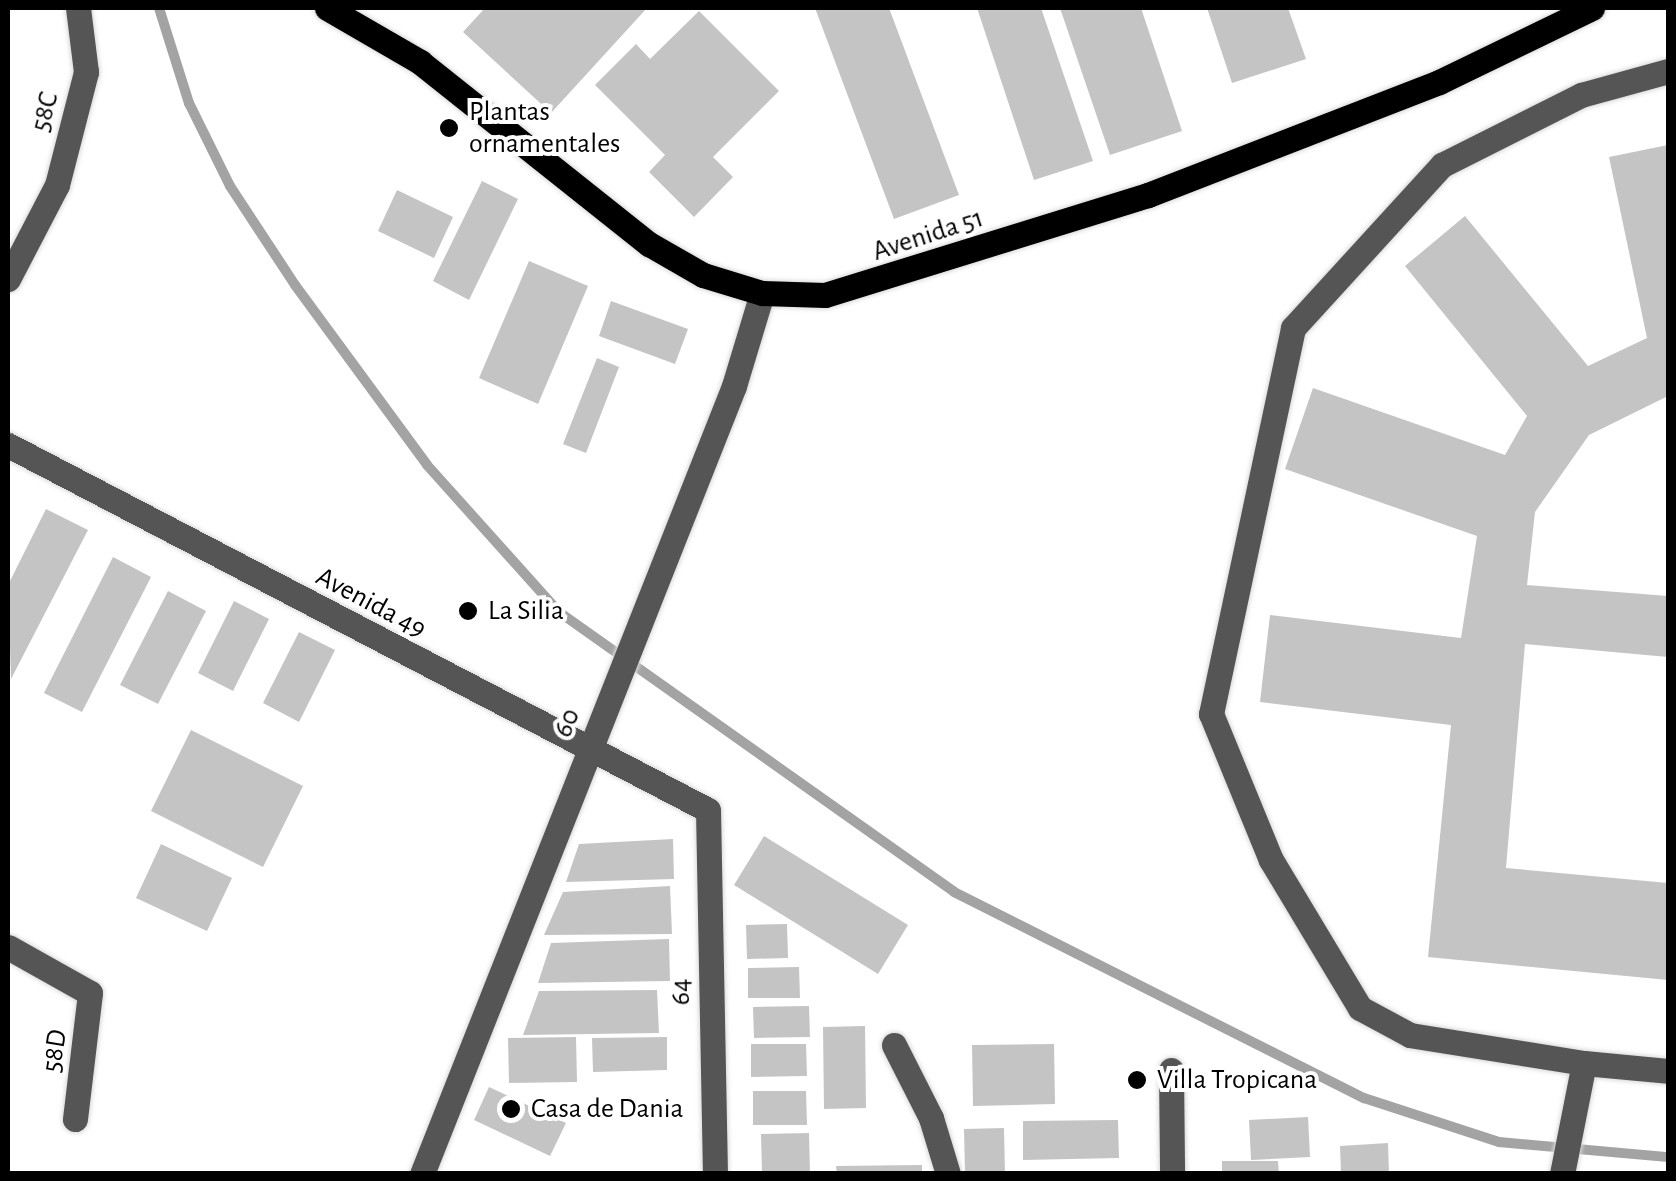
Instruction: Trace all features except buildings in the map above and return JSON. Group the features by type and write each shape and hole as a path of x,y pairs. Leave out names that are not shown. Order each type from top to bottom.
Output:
{"main road":[{"name":"Avenida 51","path":"328,8 420,62 649,244 704,275 762,293 858,288 1148,195 1439,82 1592,8"}],"street":[{"name":"58C","path":"8,279 57,184 82,91 86,72 78,8"},
{"path":"1668,71 1581,94 1442,165 1292,328 1211,714 1271,860 1360,1008 1410,1035 1584,1063 1668,1071"},
{"name":"60","path":"422,1174 734,386 762,293"},
{"name":"Avenida 49","path":"8,446 588,751 708,810"},
{"name":"64","path":"708,810 715,1174"},
{"name":"58D","path":"8,947 90,993 75,1119"},
{"path":"894,1045 930,1118 948,1174"},
{"path":"1562,1174 1584,1063"},
{"path":"1170,1070 1172,1174"}],"waterway":[{"path":"159,8 189,103 230,186 295,285 427,465 559,612 954,892 1364,1098 1499,1142 1668,1157"}],"place":[{"name":"Plantas ornamentales","path":"449,128"},
{"name":"La Silia","path":"468,611"},
{"name":"Villa Tropicana","path":"1137,1080"},
{"name":"Casa de Dania","path":"511,1109"}]}
